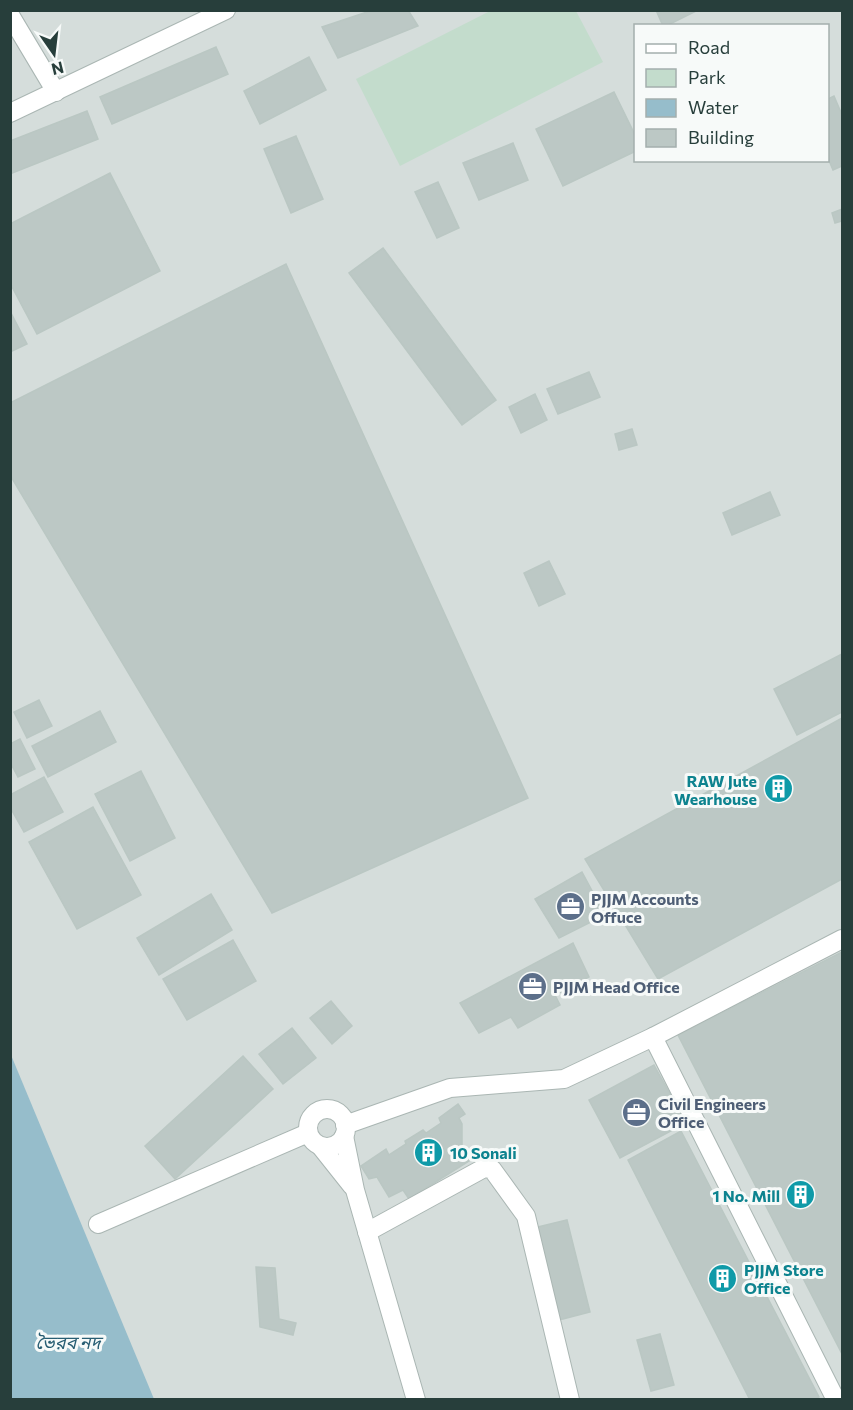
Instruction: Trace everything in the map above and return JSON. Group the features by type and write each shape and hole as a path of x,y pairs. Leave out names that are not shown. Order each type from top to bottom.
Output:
{"street":[{"path":"10,113 226,10"},
{"path":"10,15 56,92"},
{"path":"321,1147 335,1146 345,1130 450,1088 564,1079 653,1037 843,939"},
{"path":"653,1037 836,1400"},
{"path":"355,1190 321,1147 313,1142 308,1133 309,1121 317,1112 335,1111 344,1120 355,1190 416,1400"},
{"path":"98,1224 308,1133"},
{"path":"367,1232 484,1168 492,1169 525,1216 570,1400"}],"shaded area":[{"path":"11,11 842,11 842,1399 136,1399 11,1080"}],"green space":[{"path":"490,11 576,11 603,62 400,166 356,79"}],"water":[{"name":"ভৈরব নদ","path":"11,1055 154,1399 11,1399"}],"building":[{"path":"373,10 408,10 418,26 338,58 322,27"},
{"path":"656,10 698,10 670,24 662,24"},
{"path":"216,47 228,74 112,124 100,97"},
{"path":"309,57 326,90 260,124 244,91"},
{"path":"614,92 634,133 634,152 563,186 536,129"},
{"path":"834,96 842,115 842,166 833,170 829,160 829,98"},
{"path":"87,111 98,139 10,174 10,141"},
{"path":"296,136 323,199 291,213 264,149"},
{"path":"513,143 528,180 479,200 463,163"},
{"path":"110,173 160,271 37,334 10,283 10,224"},
{"path":"438,182 459,228 437,238 415,192"},
{"path":"842,209 842,221 835,223 832,213"},
{"path":"383,248 496,400 462,425 349,273"},
{"path":"286,264 528,798 272,913 10,475 10,403"},
{"path":"10,311 27,344 10,352"},
{"path":"589,372 600,397 558,414 547,389"},
{"path":"535,394 547,420 521,433 509,407"},
{"path":"632,429 637,445 619,450 615,434"},
{"path":"770,492 780,515 732,535 723,513"},
{"path":"549,561 565,594 539,606 524,573"},
{"path":"842,654 842,712 797,735 774,689"},
{"path":"39,700 52,726 27,738 14,712"},
{"path":"100,711 116,742 48,777 32,746"},
{"name":"RAW Jute Wearhouse","path":"842,718 842,879 658,979 585,859"},
{"path":"20,739 35,769 18,777 10,762 10,744"},
{"path":"141,771 175,838 130,861 95,794"},
{"path":"44,777 63,812 24,832 10,807 10,795"},
{"path":"93,807 141,895 77,929 29,842"},
{"name":"PJJM Accounts Offuce","path":"582,872 605,915 559,938 535,899"},
{"path":"211,894 232,930 159,975 137,938"},
{"path":"233,940 256,981 187,1020 163,979"},
{"name":"PJJM Head Office","path":"573,943 589,977 555,995 560,1005 518,1028 511,1017 479,1033 460,1003"},
{"name":"1 No. Mill","path":"842,952 842,1354 678,1035"},
{"path":"331,1001 352,1026 332,1044 310,1018"},
{"path":"292,1028 316,1058 283,1084 259,1054"},
{"path":"243,1056 273,1089 175,1179 145,1146"},
{"name":"Civil Engineers Office","path":"654,1065 686,1123 620,1158 589,1100"},
{"name":"10 Sonali","path":"458,1104 465,1114 459,1118 462,1124 462,1149 469,1161 409,1199 403,1190 389,1197 377,1177 369,1179 361,1166 386,1149 389,1155 406,1144 405,1141 423,1130 426,1133 441,1123 439,1118"},
{"name":"PJJM Store Office","path":"681,1131 819,1397 814,1400 750,1400 628,1160"},
{"path":"567,1220 590,1312 555,1320 533,1232 538,1227"},
{"path":"256,1267 275,1268 279,1319 296,1323 293,1335 260,1327"},
{"path":"660,1334 674,1385 651,1391 637,1340"}],"place":[{"name":"RAW Jute Wearhouse","path":"778,789"},
{"name":"PJJM Accounts Offuce","path":"570,907"},
{"name":"PJJM Head Office","path":"532,986"},
{"name":"Civil Engineers Office","path":"637,1112"},
{"name":"10 Sonali","path":"429,1152"},
{"name":"1 No. Mill","path":"801,1195"},
{"name":"PJJM Store Office","path":"723,1278"}]}
